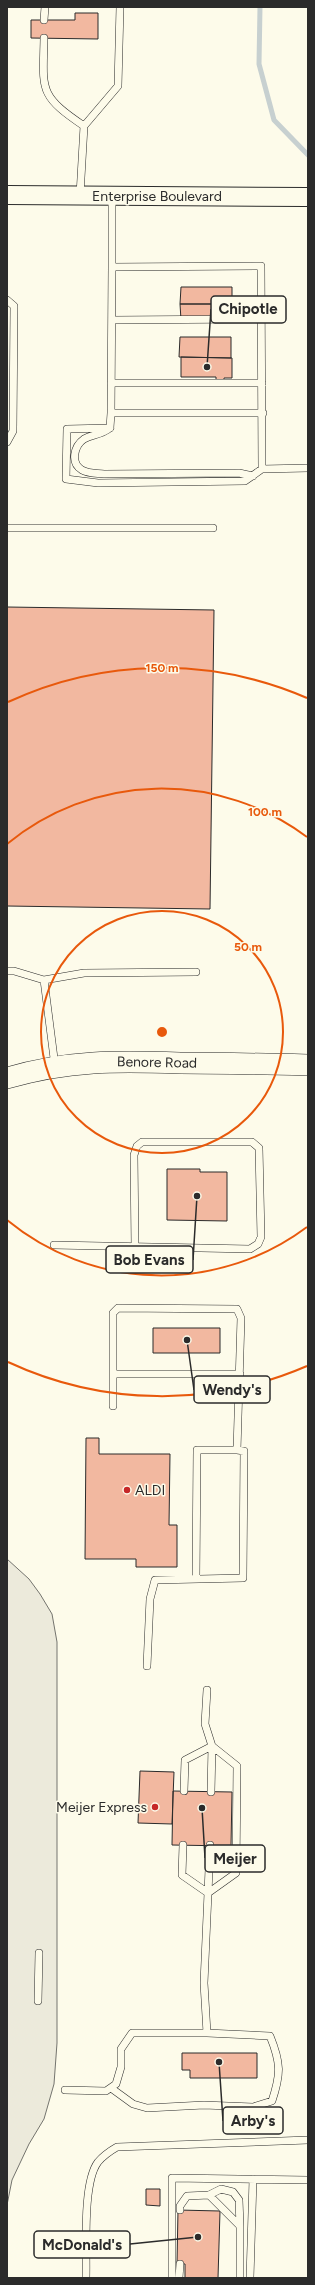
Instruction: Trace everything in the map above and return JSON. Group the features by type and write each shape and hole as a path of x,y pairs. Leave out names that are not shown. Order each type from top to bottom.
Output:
{"main road":[{"name":"Benore Road","path":"7,1078 55,1066 110,1061 308,1065"}],"street":[{"name":"Enterprise Boulevard","path":"7,195 308,197"}],"lane":[{"path":"44,20 45,7"},
{"path":"80,196 84,126 118,86 120,7"},
{"path":"44,38 44,86 50,99 84,126"},
{"path":"112,196 110,428 102,435 86,438 78,444 75,453 76,464 81,470 90,473 104,474 239,472 253,476"},
{"path":"112,267 261,266 263,412 262,469"},
{"path":"7,300 14,306 10,354 12,431 7,442"},
{"path":"112,320 261,319"},
{"path":"111,383 262,383"},
{"path":"111,414 263,412"},
{"path":"110,428 67,429 66,479 98,483 245,481 262,469 308,468"},
{"path":"7,528 213,528"},
{"path":"7,971 14,971 44,980 84,973 196,972"},
{"path":"44,980 55,1066"},
{"path":"54,1245 135,1247 250,1249 258,1244 261,1237 259,1148 252,1142 142,1142 137,1146 134,1155 135,1247"},
{"path":"113,1406 113,1313 118,1308 237,1309 241,1318 237,1450"},
{"path":"113,1374 240,1374"},
{"path":"147,1666 150,1599 155,1580 243,1578 244,1451 197,1450 196,1579"},
{"path":"206,1690 205,1724 212,1746 211,1792"},
{"path":"184,1791 185,1760 212,1746"},
{"path":"208,1894 236,1873 237,1766 212,1746"},
{"path":"183,1845 182,1875 208,1894"},
{"path":"208,2033 204,1983 210,1845"},
{"path":"38,2001 39,1954"},
{"path":"65,2090 106,2091 116,2084 120,2067 121,2049 132,2033 208,2033 270,2036 279,2057 280,2078 272,2101 253,2107 204,2104 147,2108 133,2104 111,2088"},
{"path":"86,2278 87,2207 90,2180 97,2163 117,2147 308,2140"},
{"path":"172,2278 172,2178 308,2180"},
{"path":"250,2278 253,2179"},
{"path":"180,2210 180,2206 188,2196 208,2196 221,2189 234,2192 239,2200 240,2278"},
{"path":"208,2196 240,2226"},
{"path":"180,2264 180,2278"}],"shaded area":[{"path":"7,1559 29,1579 40,1594 52,1614 57,1642 57,2043 54,2084 44,2119 29,2144 12,2180 7,2205"}],"building":[{"path":"75,13 98,13 98,39 31,38 31,20 75,20"},
{"path":"181,287 232,287 232,304 180,304"},
{"path":"180,304 232,304 232,321 181,320"},
{"path":"180,337 231,337 231,358 179,357"},
{"path":"181,357 232,358 232,378 224,378 224,381 216,381 216,377 181,377"},
{"path":"7,607 214,610 210,909 7,906"},
{"path":"167,1169 200,1169 200,1172 227,1172 227,1221 167,1220"},
{"path":"153,1328 220,1328 220,1353 153,1353"},
{"name":"ALDI","path":"86,1438 99,1438 99,1454 170,1454 169,1525 177,1525 177,1567 136,1567 136,1559 85,1559"},
{"name":"Meijer Express","path":"140,1771 174,1772 172,1824 138,1823"},
{"path":"173,1791 232,1792 231,1846 172,1845"},
{"path":"182,2053 257,2053 257,2078 190,2078 190,2070 182,2070"},
{"path":"146,2189 160,2189 160,2206 146,2205"},
{"path":"178,2210 220,2211 218,2278 185,2278 185,2264 177,2263"}],"waterway":[{"path":"260,7 259,64 274,120 308,155"}],"place":[{"name":"Chipotle","path":"207,367"},
{"name":"Bob Evans","path":"197,1196"},
{"name":"Wendy's","path":"187,1340"},
{"name":"ALDI","path":"127,1490"},
{"name":"Meijer Express","path":"155,1807"},
{"name":"Meijer","path":"202,1808"},
{"name":"Arby's","path":"219,2062"},
{"name":"McDonald's","path":"198,2237"}]}
